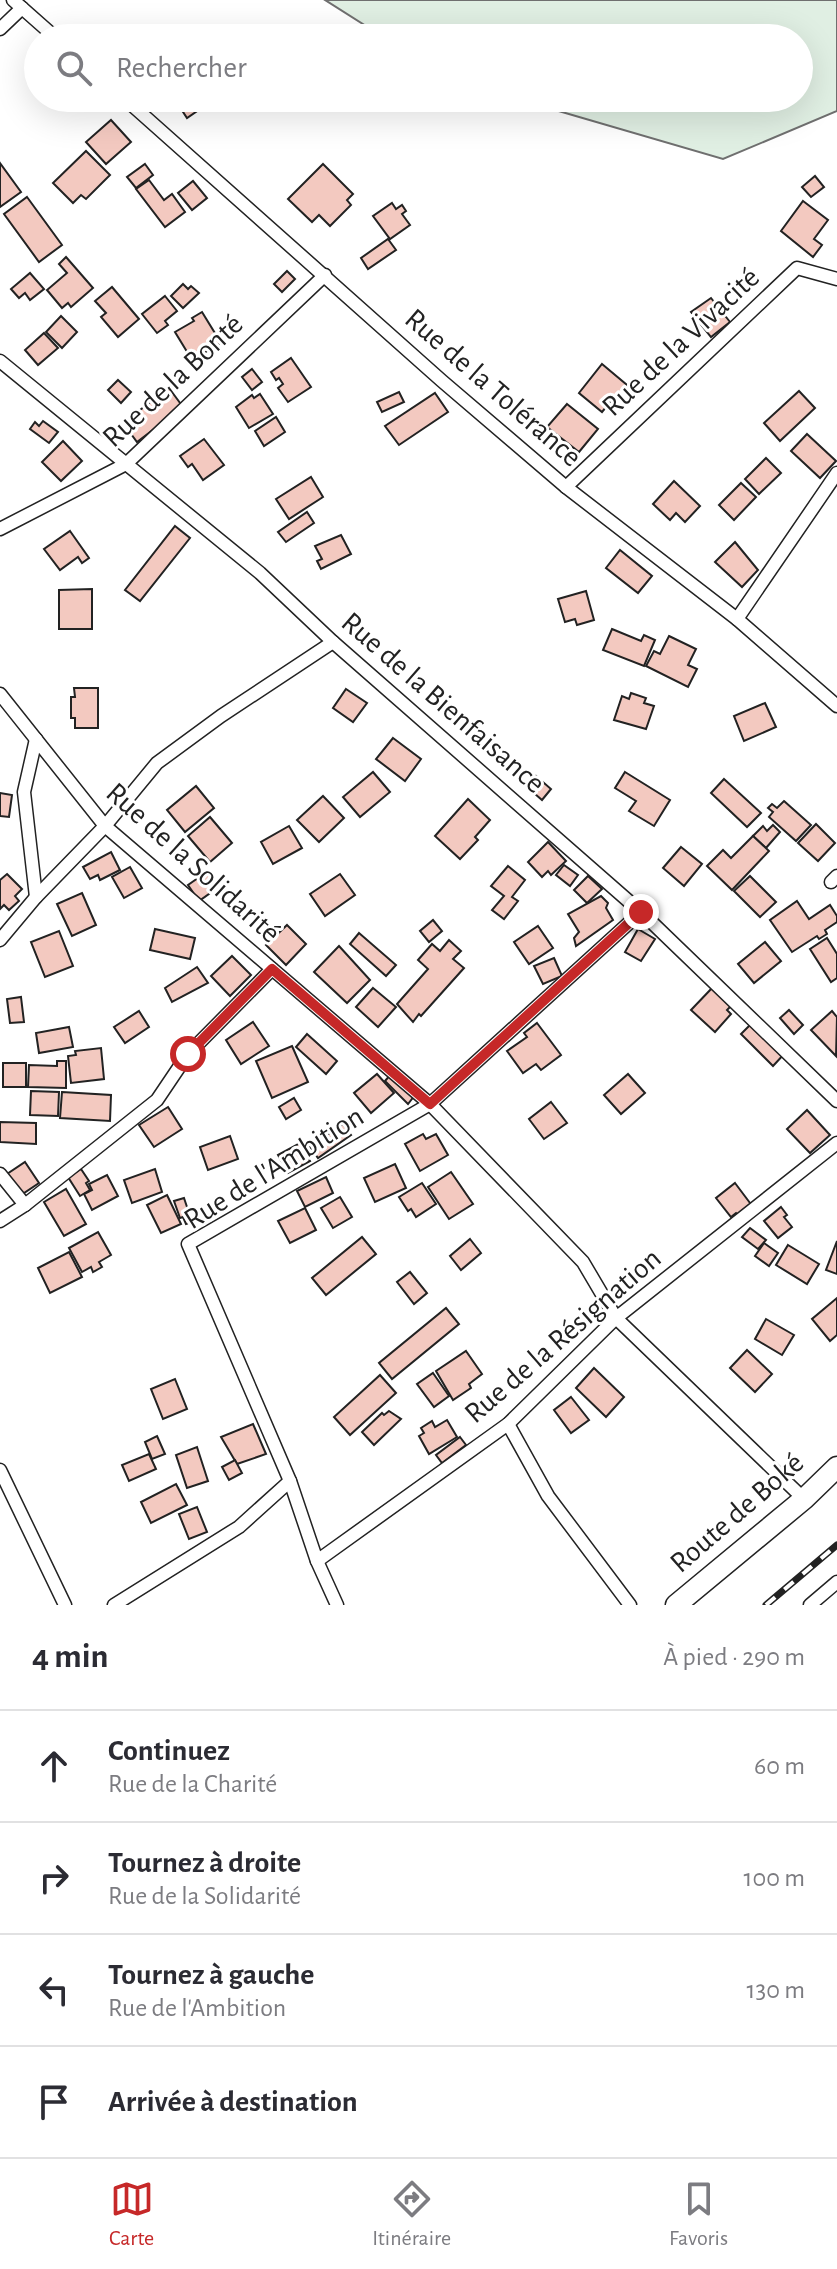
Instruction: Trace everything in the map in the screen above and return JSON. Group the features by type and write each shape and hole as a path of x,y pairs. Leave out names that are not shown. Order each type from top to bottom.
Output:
{"main road":[{"name":"Route de Boké","path":"676,1605 804,1499 837,1467"}],"street":[{"path":"0,29 17,4 40,24"},
{"name":"Rue de la Tolérance","path":"140,112 566,487 737,619 837,706"},
{"name":"Rue de la Vivacité","path":"566,487 797,268 837,279"},
{"name":"Rue de la Bonté","path":"0,529 126,464 325,275"},
{"name":"Rue de la Bienfaisance","path":"0,361 260,573 333,642 641,912 837,1101"},
{"path":"737,619 837,473"},
{"path":"0,940 36,897 105,826 157,763 221,716 333,642"},
{"name":"Rue de la Solidarité","path":"0,694 105,826 430,1104 583,1262 616,1318 804,1499"},
{"path":"36,739 24,792 36,897"},
{"name":"Rue de l'Ambition","path":"337,1605 317,1561 290,1481 188,1244 430,1104 641,912"},
{"path":"0,1221 25,1205 157,1100 188,1054 272,969"},
{"name":"Rue de la Résignation","path":"317,1561 508,1424 616,1318 837,1143"},
{"path":"0,1174 25,1205"},
{"path":"508,1424 548,1496 630,1605"},
{"path":"0,1470 65,1605"},
{"path":"114,1605 239,1527 290,1481"},
{"path":"810,1605 837,1582"}],"green space":[{"path":"325,0 837,0 837,111 723,159 562,112 813,112 813,24 363,24"}],"building":[{"path":"111,120 131,142 106,164 86,142"},
{"path":"86,151 110,175 86,199 81,195 73,203 53,183"},
{"path":"0,163 21,192 0,207"},
{"path":"145,164 153,175 136,188 127,177"},
{"path":"323,164 353,194 347,200 351,205 330,226 319,215 312,222 288,199"},
{"path":"815,176 824,187 811,197 802,187"},
{"path":"149,180 164,200 172,194 185,212 165,227 136,189"},
{"path":"193,181 207,198 192,210 178,193"},
{"path":"27,197 62,245 39,262 4,214"},
{"path":"803,201 828,220 814,239 822,245 813,257 781,231"},
{"path":"392,203 396,209 402,205 406,211 402,214 410,225 390,239 373,216"},
{"path":"388,239 396,250 368,269 361,258"},
{"path":"66,257 93,288 71,307 68,303 62,308 47,290 67,273 59,264"},
{"path":"287,271 295,279 282,292 274,284"},
{"path":"30,273 44,289 30,300 25,293 19,298 11,289"},
{"path":"183,284 199,293 183,308 171,296"},
{"path":"112,287 139,319 118,337 101,317 106,313 95,301"},
{"path":"165,296 177,311 165,321 168,325 157,333 142,314"},
{"path":"711,298 730,322 711,337 691,312"},
{"path":"202,312 221,343 192,360 175,332 194,321 192,318"},
{"path":"61,316 77,332 62,348 46,332"},
{"path":"44,333 58,348 38,365 25,350"},
{"path":"291,358 311,387 288,402 278,388 283,384 271,372"},
{"path":"602,364 627,385 615,403 612,400 602,412 579,393"},
{"path":"252,369 262,382 252,390 242,377"},
{"path":"118,380 131,392 121,403 108,390"},
{"path":"169,388 183,407 137,442 123,423"},
{"path":"799,391 815,408 780,441 764,423"},
{"path":"399,392 404,402 382,412 377,402"},
{"path":"435,393 448,412 399,445 385,426"},
{"path":"260,394 273,414 249,428 236,407 252,395 254,398"},
{"path":"567,404 598,429 579,452 547,427"},
{"path":"276,417 285,432 264,446 255,431"},
{"path":"43,421 58,432 49,443 30,429 35,422 39,426"},
{"path":"807,434 836,461 820,478 791,451"},
{"path":"204,439 224,465 203,480 192,464 188,467 180,456"},
{"path":"63,441 82,461 61,481 42,462"},
{"path":"766,458 781,473 759,494 745,479"},
{"path":"311,477 323,497 289,519 276,499"},
{"path":"674,481 700,506 685,522 676,513 670,520 653,504"},
{"path":"741,483 756,497 734,520 719,505"},
{"path":"307,512 314,523 286,542 278,532"},
{"path":"175,526 190,538 140,601 125,590"},
{"path":"70,531 89,558 82,563 78,557 60,570 44,549"},
{"path":"341,535 351,554 321,569 317,561 322,559 315,546"},
{"path":"735,542 758,570 742,587 715,562"},
{"path":"620,550 652,576 638,593 606,568"},
{"path":"92,589 92,629 59,629 59,590"},
{"path":"586,591 594,620 577,625 575,619 565,622 558,599"},
{"path":"612,629 641,641 644,635 655,640 644,666 603,650"},
{"path":"669,636 696,649 688,665 697,669 688,687 646,666 654,651 660,654"},
{"path":"74,688 98,688 98,728 75,728 75,718 71,718"},
{"path":"346,689 367,703 353,722 333,708"},
{"path":"631,693 646,698 644,703 654,706 646,729 614,720 622,696 629,699"},
{"path":"765,703 776,727 744,741 734,716"},
{"path":"393,738 421,759 405,781 376,759"},
{"path":"373,772 390,792 360,817 343,797"},
{"path":"625,772 670,800 654,826 629,811 636,801 615,788"},
{"path":"536,776 551,789 542,800 527,787"},
{"path":"724,779 761,813 747,827 711,793"},
{"path":"196,786 214,808 185,832 167,810"},
{"path":"0,793 12,795 9,817 0,816"},
{"path":"323,796 344,818 319,842 297,820"},
{"path":"468,799 490,820 475,837 478,840 460,859 435,836"},
{"path":"784,801 811,825 796,841 769,817 773,812 768,808 772,804 777,808"},
{"path":"210,817 232,843 210,862 188,836"},
{"path":"816,824 835,843 818,861 798,843"},
{"path":"773,825 780,832 766,848 753,836 763,826 767,831"},
{"path":"289,826 302,848 273,864 261,842"},
{"path":"753,836 769,851 732,890 707,866 723,850 731,858"},
{"path":"548,842 566,861 551,875 548,871 542,877 528,862"},
{"path":"681,847 702,864 684,886 663,868"},
{"path":"111,852 120,870 100,880 98,875 90,879 83,867"},
{"path":"564,865 578,875 570,886 556,875"},
{"path":"508,866 525,880 512,897 518,901 504,919 492,910 504,896 491,886"},
{"path":"130,867 142,888 124,898 112,877"},
{"path":"208,871 220,886 199,901 188,885"},
{"path":"7,874 22,889 15,896 19,901 9,910 4,905 0,909 0,880"},
{"path":"340,874 355,895 325,916 310,894"},
{"path":"588,876 602,889 587,903 574,890"},
{"path":"750,876 776,902 760,917 734,891"},
{"path":"82,893 96,925 72,936 57,904"},
{"path":"601,896 608,903 606,908 613,920 576,946 574,938 579,932 568,914"},
{"path":"797,901 809,919 830,905 837,922 825,930 827,934 819,939 817,936 792,952 770,920"},
{"path":"433,920 442,931 429,942 420,931"},
{"path":"287,925 306,944 286,965 266,945"},
{"path":"538,926 553,948 529,964 514,942"},
{"path":"155,929 195,938 190,959 150,950"},
{"path":"638,929 655,939 641,961 625,952"},
{"path":"59,931 73,966 45,977 31,942"},
{"path":"359,933 396,965 386,976 350,944"},
{"path":"827,938 837,954 837,978 831,982 810,949"},
{"path":"449,940 461,951 453,959 464,968 413,1022 397,1004 428,969 418,960 432,944 440,951"},
{"path":"765,942 781,961 754,983 738,964"},
{"path":"339,946 370,980 347,1003 314,972"},
{"path":"232,956 251,975 230,996 211,976"},
{"path":"554,958 562,976 543,984 534,966"},
{"path":"197,967 208,983 172,1002 165,988"},
{"path":"713,987 732,1005 727,1010 731,1014 715,1032 691,1010"},
{"path":"373,988 396,1007 378,1027 356,1007"},
{"path":"21,997 24,1022 10,1023 7,999"},
{"path":"789,1010 803,1025 794,1034 780,1018"},
{"path":"139,1011 149,1027 125,1043 114,1027"},
{"path":"832,1011 837,1017 836,1056 811,1030"},
{"path":"754,1021 786,1052 773,1066 741,1034"},
{"path":"253,1022 269,1046 241,1064 226,1040"},
{"path":"537,1023 561,1055 541,1070 536,1064 523,1073 507,1051 527,1037 524,1033"},
{"path":"69,1027 73,1047 39,1053 36,1033"},
{"path":"307,1034 337,1061 326,1074 296,1047"},
{"path":"292,1046 308,1082 272,1098 256,1061"},
{"path":"101,1048 104,1079 71,1083 68,1056 76,1055 75,1051"},
{"path":"57,1061 66,1061 66,1088 28,1087 29,1065 57,1066"},
{"path":"3,1063 26,1063 26,1087 3,1087"},
{"path":"377,1074 394,1093 371,1113 354,1093"},
{"path":"391,1074 415,1095 408,1104 385,1081"},
{"path":"628,1074 645,1093 621,1114 604,1095"},
{"path":"31,1091 59,1092 58,1116 30,1115"},
{"path":"62,1092 111,1095 110,1121 60,1118"},
{"path":"294,1098 301,1110 286,1119 279,1107"},
{"path":"551,1102 567,1123 544,1139 529,1119"},
{"path":"168,1107 182,1129 154,1147 139,1125"},
{"path":"807,1110 830,1135 810,1153 787,1129"},
{"path":"0,1122 36,1123 36,1144 0,1142"},
{"path":"343,1124 351,1135 318,1158 310,1147"},
{"path":"423,1134 426,1139 436,1134 448,1155 420,1171 405,1144"},
{"path":"230,1136 238,1159 208,1170 200,1147"},
{"path":"300,1143 310,1161 288,1173 278,1155"},
{"path":"25,1162 39,1183 21,1195 7,1174"},
{"path":"395,1164 406,1188 375,1202 364,1178"},
{"path":"81,1169 89,1181 86,1183 90,1190 80,1196 68,1177"},
{"path":"155,1169 162,1192 132,1203 124,1180"},
{"path":"451,1172 473,1204 449,1219 428,1187"},
{"path":"107,1175 118,1196 92,1210 84,1194 92,1190 89,1184"},
{"path":"326,1177 333,1193 305,1207 297,1191"},
{"path":"422,1183 436,1204 416,1217 399,1197"},
{"path":"735,1183 753,1207 740,1217 736,1213 731,1217 716,1198"},
{"path":"66,1189 86,1224 64,1236 44,1202"},
{"path":"167,1195 181,1224 161,1233 147,1205"},
{"path":"340,1197 352,1217 333,1228 321,1208"},
{"path":"184,1198 192,1222 186,1224 183,1217 180,1218 174,1201"},
{"path":"781,1207 792,1227 778,1238 764,1221"},
{"path":"305,1208 316,1230 290,1243 278,1221"},
{"path":"750,1228 766,1240 758,1249 742,1237"},
{"path":"98,1232 111,1255 99,1262 102,1267 93,1272 91,1267 82,1272 69,1248"},
{"path":"362,1237 376,1254 326,1295 312,1278"},
{"path":"470,1239 481,1253 461,1270 450,1256"},
{"path":"837,1241 837,1274 826,1270"},
{"path":"764,1243 778,1253 769,1266 755,1256"},
{"path":"788,1245 819,1264 807,1284 776,1265"},
{"path":"69,1252 82,1277 50,1293 38,1268"},
{"path":"410,1272 427,1293 414,1304 397,1282"},
{"path":"837,1298 837,1335 830,1341 812,1319"},
{"path":"446,1308 459,1324 392,1379 379,1363"},
{"path":"766,1319 794,1335 782,1355 755,1339"},
{"path":"747,1350 772,1374 755,1392 730,1368"},
{"path":"466,1351 482,1374 469,1384 471,1388 453,1400 436,1371"},
{"path":"594,1368 624,1397 606,1417 576,1388"},
{"path":"433,1373 449,1396 434,1407 417,1384"},
{"path":"380,1375 396,1393 350,1435 334,1417"},
{"path":"175,1379 187,1409 163,1419 151,1389"},
{"path":"571,1397 589,1420 571,1433 554,1410"},
{"path":"389,1411 401,1419 374,1445 362,1432 382,1413 384,1415"},
{"path":"447,1420 457,1437 429,1454 419,1436 424,1433 421,1428 432,1421 435,1427"},
{"path":"253,1424 266,1454 237,1464 221,1437"},
{"path":"157,1436 165,1454 152,1459 145,1442"},
{"path":"460,1437 466,1445 442,1463 436,1455"},
{"path":"197,1447 208,1481 187,1488 176,1455"},
{"path":"149,1454 156,1469 129,1481 122,1465"},
{"path":"235,1460 242,1473 229,1480 222,1467"},
{"path":"176,1484 187,1505 151,1523 141,1502"},
{"path":"197,1507 207,1532 189,1539 179,1514"}],"railway":[{"path":"766,1605 837,1545"}],"route":[{"path":"188,1054 272,969 430,1104 641,912"}]}
